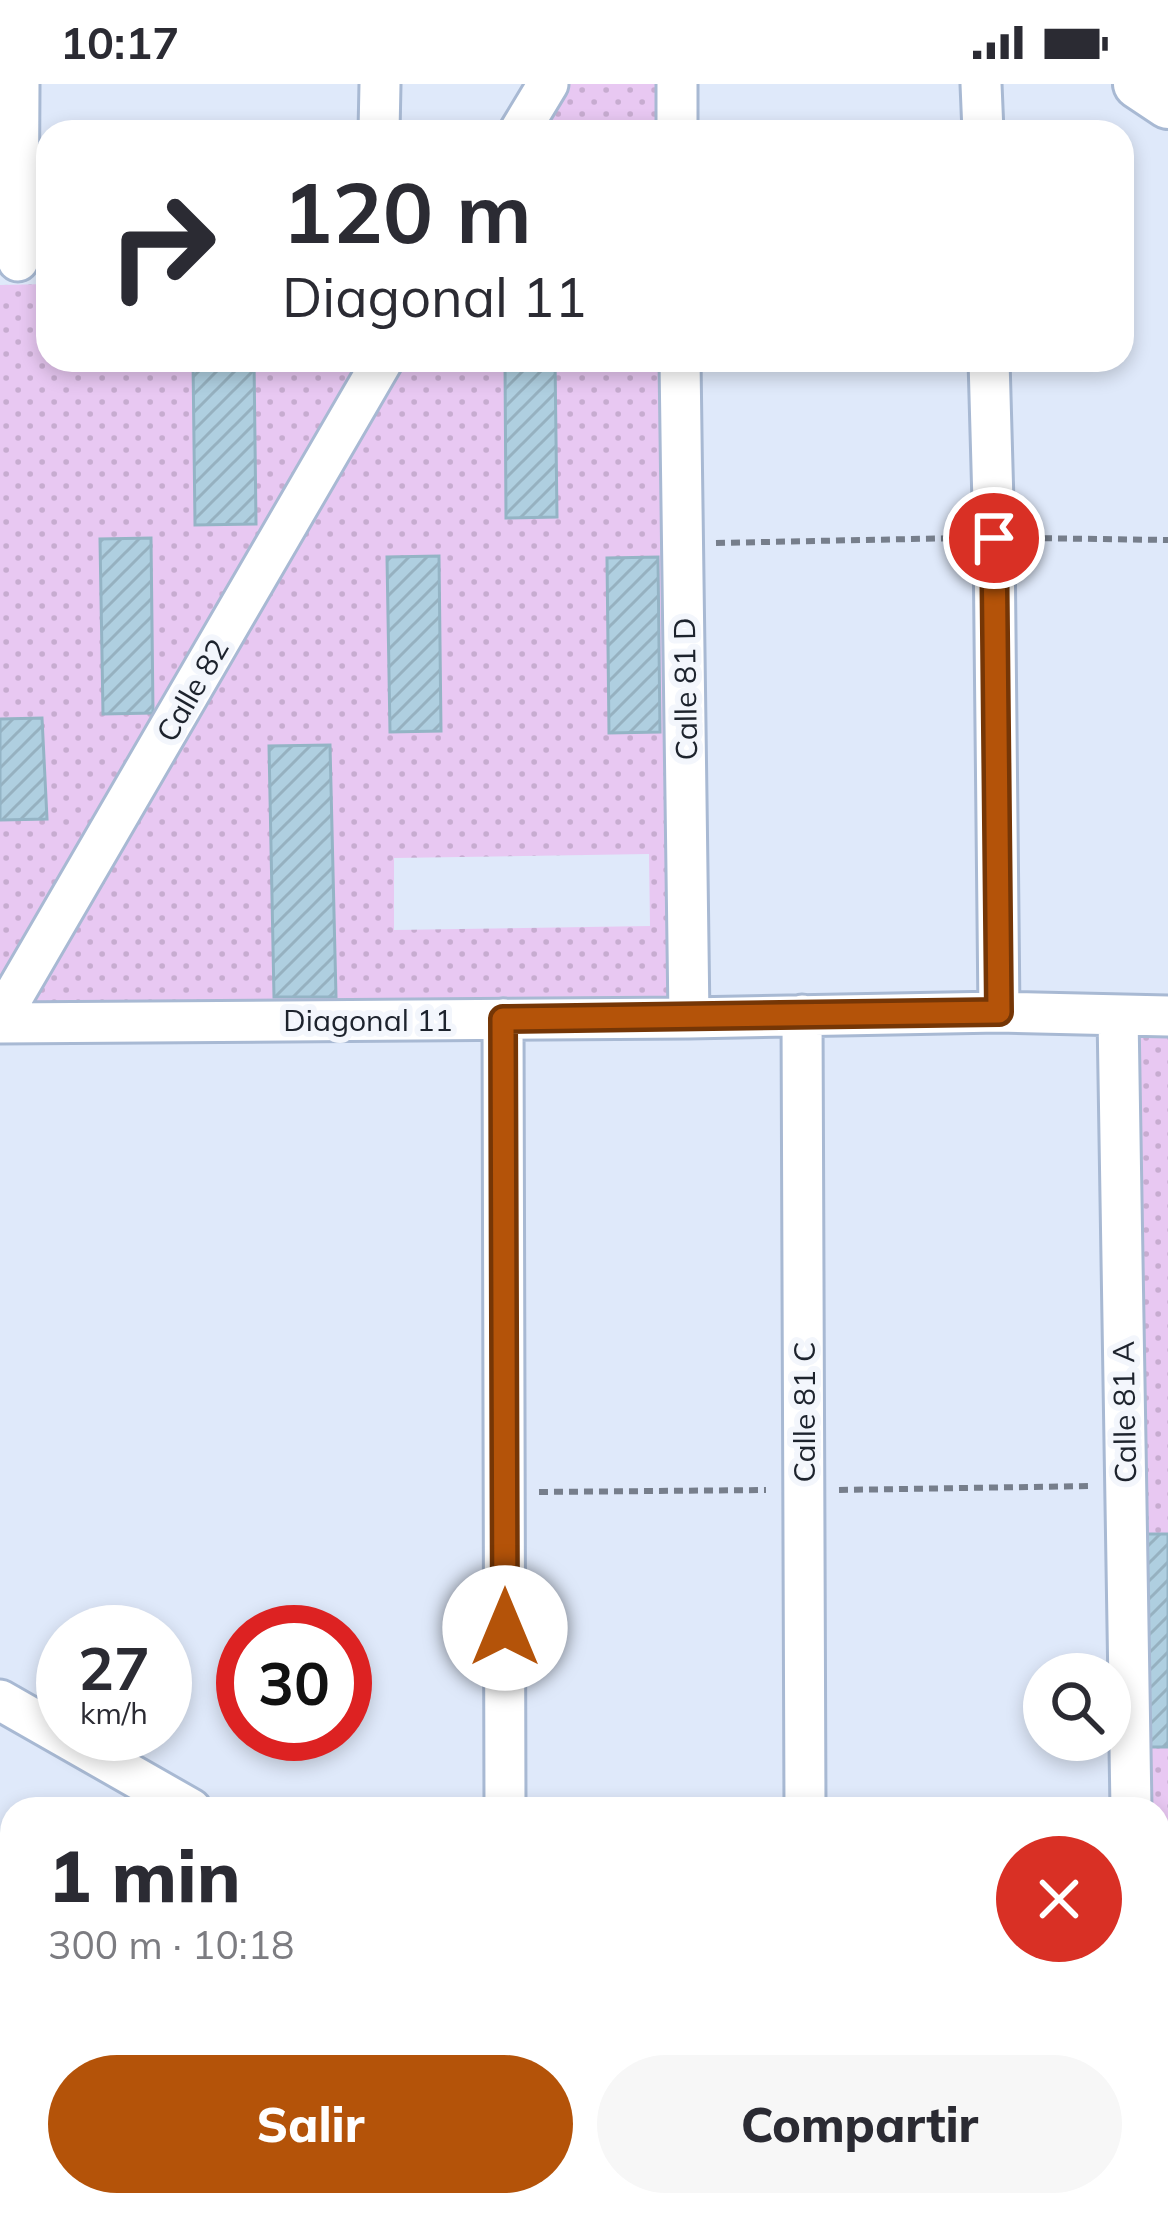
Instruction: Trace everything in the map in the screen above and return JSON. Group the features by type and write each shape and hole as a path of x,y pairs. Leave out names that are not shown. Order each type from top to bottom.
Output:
{"street":[{"path":"19,84 22,261"},
{"path":"379,120 380,84"},
{"path":"526,120 548,84"},
{"path":"676,84 677,120"},
{"path":"981,84 982,120"},
{"path":"1138,84 1168,104"},
{"name":"Calle 82","path":"0,1021 376,372"},
{"name":"Calle 81 D","path":"680,372 689,1018"},
{"path":"989,372 999,1012"},
{"name":"Diagonal 11","path":"0,1021 999,1012 1168,1016"},
{"name":"Calle 81 C","path":"802,1015 805,1797"},
{"name":"Calle 81 A","path":"1118,1015 1131,1797"},
{"path":"503,1019 505,1797"},
{"path":"0,1700 170,1797"}],"path":[{"path":"683,544 1168,540"}],"shaded area":[{"path":"562,84 670,84 666,120 541,120"},
{"path":"36,284 36,372 362,372 0,981 0,285"},
{"path":"391,372 505,372 507,518 557,517 555,372 672,372 676,1001 12,1009","holes":["438,556 390,732 387,558","658,558 660,731 610,733 607,559","329,745 335,997 275,997 269,746","649,854 650,926 394,930 394,858"]},
{"path":"1118,1015 1168,1016 1168,1534 1147,1535 1150,1746 1168,1747 1168,1797 1131,1797"}],"building":[{"path":"193,372 254,372 256,524 195,525"},
{"path":"505,372 555,372 557,517 506,518"},
{"path":"151,538 153,713 103,714 100,539"},
{"path":"439,556 441,731 390,732 387,557"},
{"path":"658,557 660,732 609,733 607,558"},
{"path":"42,718 47,819 0,820 0,719"},
{"path":"330,745 336,997 274,997 269,746"},
{"path":"1147,1534 1168,1534 1168,1747 1150,1747"}],"route":[{"path":"505,1628 503,1019 999,1012 994,538"}]}
